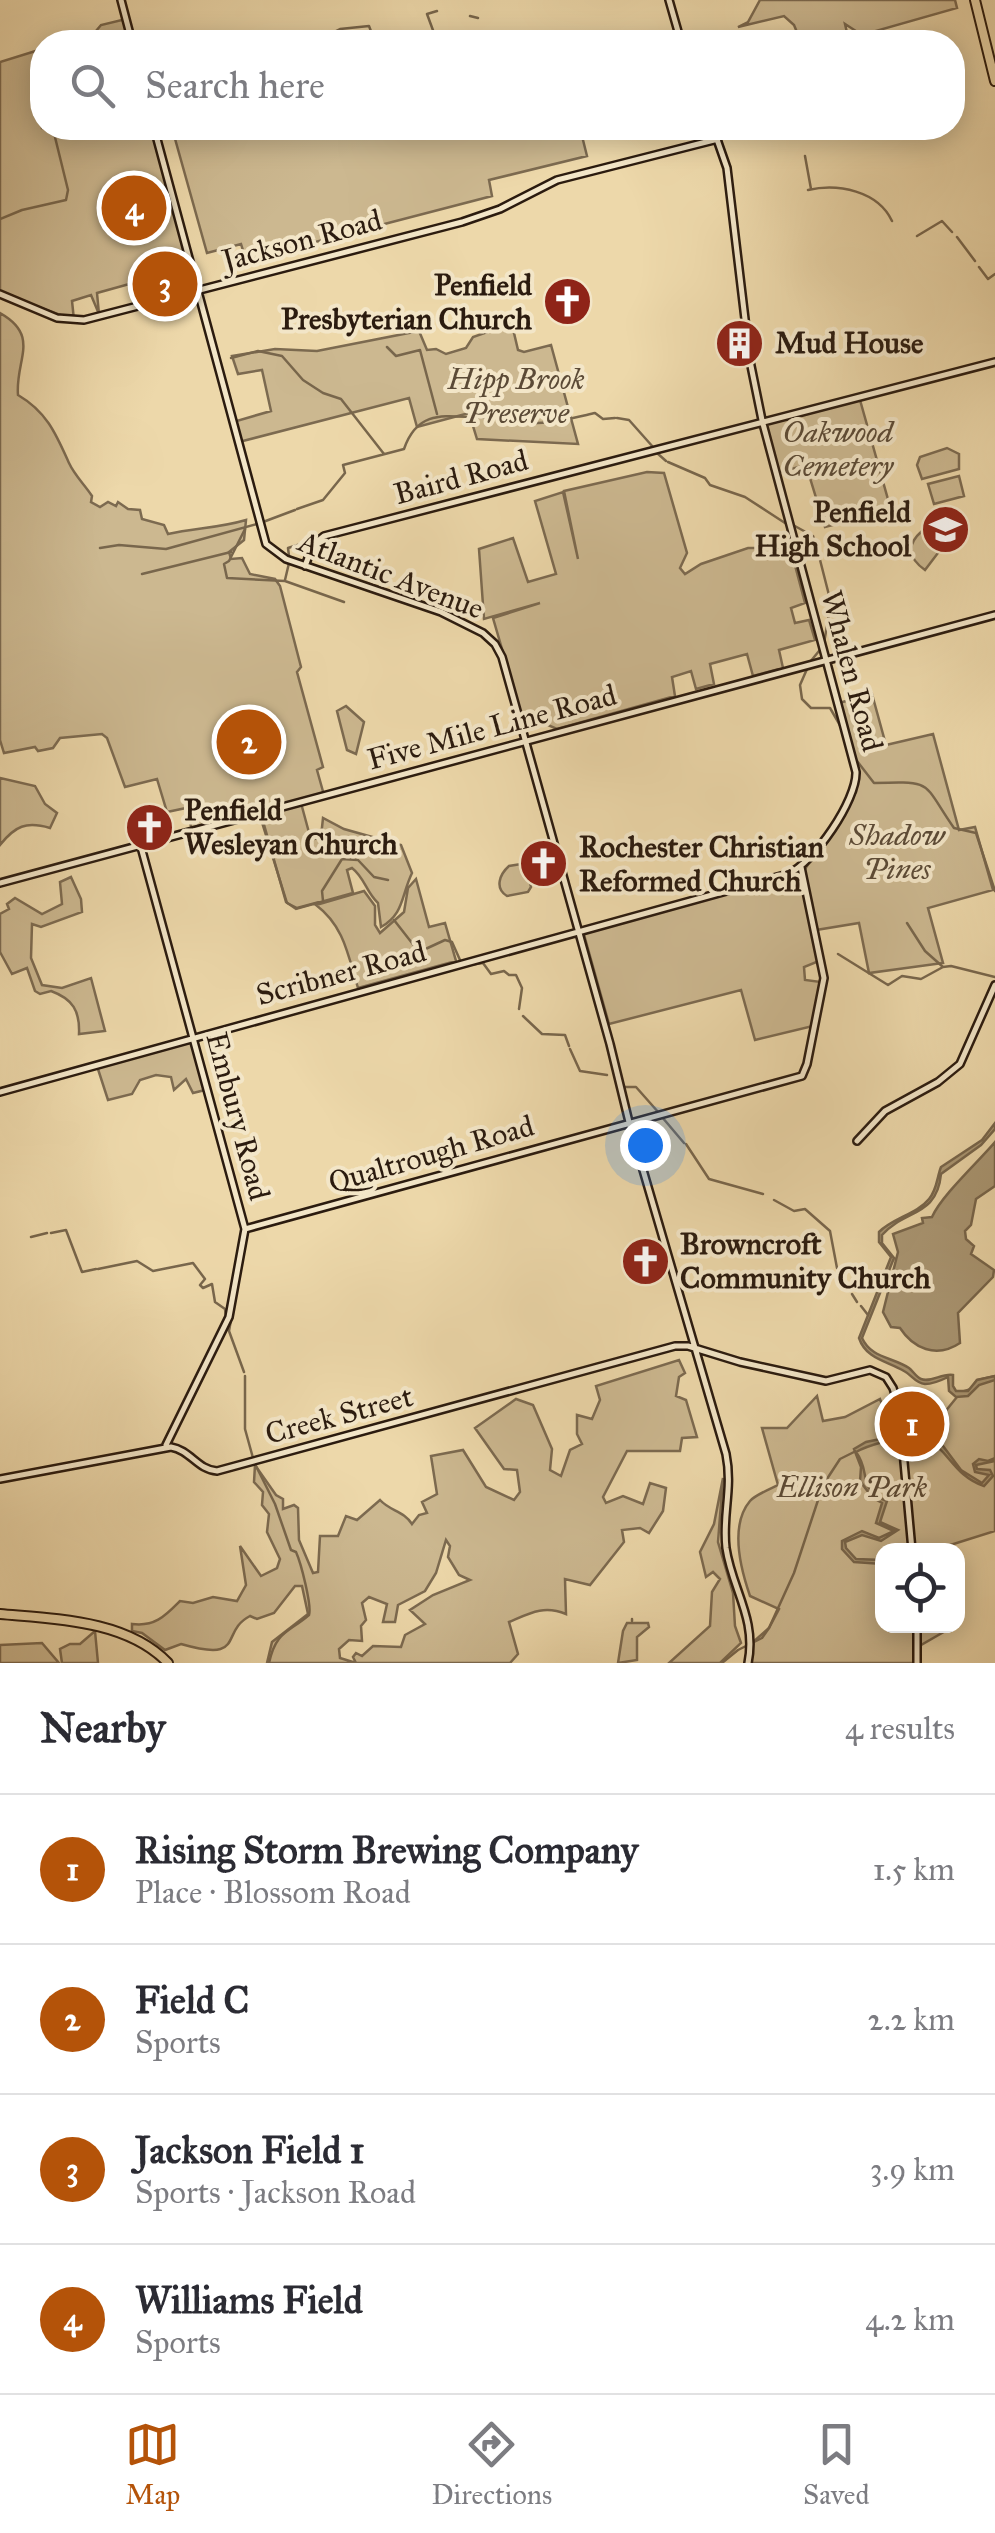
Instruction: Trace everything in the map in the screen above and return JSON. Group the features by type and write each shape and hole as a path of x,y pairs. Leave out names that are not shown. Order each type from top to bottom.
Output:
{"main road":[{"path":"974,0 995,82"},
{"path":"0,1614 118,1632 140,1641 168,1663"}],"street":[{"path":"120,0 129,30"},
{"path":"669,0 678,30"},
{"name":"Atlantic Avenue","path":"157,140 262,537 276,554 438,610 489,637 502,657 728,1466 723,1545 744,1613 749,1644 746,1663"},
{"name":"Jackson Road","path":"0,294 75,322 500,209 557,180 718,140"},
{"name":"Whalen Road","path":"718,140 727,168 750,361 762,423 855,767 856,783 850,801 801,867"},
{"name":"Baird Road","path":"305,566 313,544 324,536 995,362"},
{"name":"Five Mile Line Road","path":"0,883 995,615"},
{"name":"Embury Road","path":"140,845 245,1229 228,1317 164,1448"},
{"path":"578,930 788,874 801,867"},
{"name":"Qualtrough Road","path":"245,1229 800,1078 824,976 801,867"},
{"name":"Scribner Road","path":"0,1092 578,930"},
{"path":"857,1140 885,1111 938,1082 960,1064 995,986"},
{"name":"Creek Street","path":"164,1448 178,1448 205,1469 220,1470 672,1347 694,1348"},
{"path":"694,1348 826,1381 862,1370 878,1372 894,1388 911,1543"},
{"path":"698,1362 699,1354 704,1352"},
{"path":"0,1479 164,1448"},
{"path":"916,1633 918,1663"}],"green space":[{"path":"760,0 955,0 957,8 880,30 854,30 845,24 846,30 796,30 784,16 738,27 748,22"},
{"path":"126,19 129,30 97,30 101,25"},
{"path":"30,53 30,140 156,140 190,272 176,275 180,292 147,301 140,281 97,293 99,314 91,295 72,301 74,320 0,293 0,62"},
{"path":"175,140 583,140 587,156 489,180 492,196 246,260 241,244 207,253"},
{"path":"0,313 20,331 23,340 18,395 50,424 71,468 92,496 91,502 100,507 108,502 116,506 118,502 128,509 140,510 142,519 164,525 168,534 246,520 244,540 229,552 231,559 242,558 250,574 275,579 280,586 301,667 297,672 323,767 317,770 324,795 192,830 186,808 167,812 157,779 125,787 102,734 60,738 53,748 38,751 35,747 4,753 0,740"},
{"name":"Hipp Brook Preserve","path":"516,322 518,350 551,345 578,444 477,439 469,413 417,427 409,398 239,442 233,422 271,411 262,370 238,374 232,356 275,349 317,351 419,331 427,350 446,354 466,348 473,337"},
{"name":"Oakwood Cemetery","path":"860,400 891,510 825,527 806,465 777,473 764,425"},
{"path":"947,448 959,454 959,469 922,479 917,465 920,457"},
{"path":"647,472 664,473 687,553 680,568 685,574 701,564 748,548 782,548 788,539 805,603 791,608 795,623 809,620 815,640 779,650 783,668 753,676 747,654 710,664 714,684 696,689 691,671 672,677 675,696 557,729 534,719 523,721 493,618 540,603 484,619 479,549 513,538 528,582 556,574 535,501 563,492 578,559 564,491"},
{"path":"959,476 964,496 934,504 928,484"},
{"path":"922,531 941,549 925,570 911,551 913,541"},
{"name":"Shadow Pines","path":"872,694 886,745 933,734 959,830 975,827 993,890 928,908 943,963 869,973 859,923 816,930 803,872 856,792 856,764 839,703"},
{"path":"346,706 364,722 356,754 347,750 337,711"},
{"path":"0,778 35,786 45,804 57,813 50,828 22,827 0,845"},
{"path":"301,803 311,840 321,837 323,818 344,829 401,845 412,873 398,910 381,927 378,903 352,868 347,870 353,893 296,909 286,902 261,814"},
{"path":"509,866 526,866 531,887 528,892 507,896 501,889 501,877"},
{"name":"Shadow Pines","path":"800,872 819,961 804,967 805,980 821,982 813,1026 755,1040 741,990 609,1024 583,931"},
{"path":"71,877 82,912 41,927 32,924 31,958 42,985 62,988 91,978 105,1031 79,1034 78,1019 70,1002 51,991 35,991 27,968 12,974 0,952 0,914 9,909 7,904 15,898 42,914 62,904 60,882"},
{"path":"416,879 429,927 445,923 456,961 358,988 339,932 316,905 364,891 375,906 375,925 380,933 404,912 408,888"},
{"path":"192,1040 205,1090 193,1093 186,1079 174,1090 171,1077 156,1075 140,1080 132,1094 108,1100 97,1066"},
{"path":"679,1360 685,1373 679,1377 676,1396 686,1400 697,1437 682,1438 680,1451 627,1451 603,1497 606,1503 623,1496 643,1504 650,1483 666,1488 663,1511 649,1533 640,1528 622,1530 624,1542 590,1585 565,1579 566,1614 544,1610 509,1622 518,1654 510,1663 356,1663 267,1663 272,1642 308,1614 302,1586 295,1586 274,1613 257,1619 250,1616 241,1623 224,1648 202,1649 181,1644 165,1650 142,1633 132,1631 132,1624 153,1622 180,1601 193,1603 213,1597 237,1601 246,1585 240,1546 261,1576 277,1568 280,1559 267,1532 269,1514 262,1505 263,1492 254,1482 255,1465 283,1499 283,1509 294,1505 298,1508 299,1540 313,1573 318,1572 320,1536 338,1536 346,1516 357,1520 380,1500 412,1524 419,1515 427,1513 422,1502 437,1494 431,1456 463,1450 486,1487 514,1500 520,1492 517,1470 504,1469 475,1428 516,1399 533,1405 552,1449 550,1470 561,1476 570,1450 582,1444 577,1434 577,1415 592,1419 600,1400 596,1386","holes":["446,1540 450,1546 448,1557 459,1575 470,1580 433,1595 410,1610 425,1624 405,1635 401,1647 373,1646 362,1656 356,1653 356,1663 340,1658 339,1649 349,1640 362,1641 361,1626 366,1620 362,1603 369,1597 387,1604 383,1622 395,1622 398,1605 425,1591 436,1573"]},
{"name":"Ellison Park","path":"995,1376 995,1531 957,1543 875,1543 875,1633 942,1633 916,1648 916,1663 749,1663 752,1643 769,1628 779,1609 750,1596 739,1548 744,1511 752,1499 778,1485 762,1428 787,1428 817,1396 823,1421 845,1417 880,1399 887,1418 898,1415 900,1433 927,1434 961,1392 971,1389 977,1380"},
{"path":"723,1478 718,1542 733,1593 735,1626 741,1643 720,1663 669,1663 710,1626 712,1592 720,1579 713,1572 706,1577 700,1552 714,1524"},
{"path":"627,1623 648,1623 649,1627 637,1637 637,1660 618,1663 623,1631"},
{"path":"95,1631 98,1663 62,1663 60,1649 80,1644"},
{"path":"42,1643 59,1663 0,1663 0,1645"}],"shaded area":[{"path":"995,1123 995,1129 981,1145 941,1174 938,1188 927,1205 882,1235 882,1243 894,1258 862,1338 871,1350 909,1368 921,1379 953,1375 956,1391 968,1391 977,1380 995,1376 995,1380 979,1385 968,1396 956,1397 949,1391 948,1377 931,1383 919,1382 872,1355 859,1338 891,1257 879,1242 879,1232 924,1204 934,1192 941,1167 982,1140"},
{"path":"995,1142 995,1186 976,1199 971,1225 965,1231 966,1239 974,1246 971,1254 994,1270 993,1277 958,1313 960,1343 942,1350 926,1349 911,1341 900,1328 891,1327 883,1312 898,1252 893,1234 923,1223 922,1218 932,1217 951,1189"},
{"path":"919,1431 940,1442 961,1470 982,1483 989,1475 975,1472 973,1464 979,1459 995,1458 995,1461 976,1465 977,1469 990,1470 993,1476 984,1486 970,1479 924,1438 893,1439 856,1452 871,1491 887,1501 880,1522 898,1530 881,1541 862,1535 845,1542 856,1559 875,1560 875,1564 854,1562 842,1549 842,1541 862,1531 879,1538 894,1531 876,1523 882,1503 860,1481 861,1467 854,1449 866,1442"}],"waterway":[{"path":"433,30 427,14 437,11"},
{"path":"470,16 478,18"},
{"path":"338,30 369,26 370,30"},
{"path":"0,219 66,200 68,190 56,140"},
{"path":"805,156 811,189"},
{"path":"808,190 844,189 867,196 892,221"},
{"path":"917,236 942,221 952,232"},
{"path":"957,237 975,261"},
{"path":"979,267 988,279 995,274"},
{"path":"387,347 396,356 420,350 437,414"},
{"path":"231,358 258,351 282,356 303,380 341,399 384,454"},
{"path":"297,509 323,500 345,473 343,465 404,449 412,433 433,418 503,415 523,423 595,413 603,419 615,418"},
{"path":"617,418 629,420 653,447"},
{"path":"657,453 666,461"},
{"path":"668,462 705,478 710,485 745,497 785,523"},
{"path":"263,522 295,510"},
{"path":"100,548 119,545 166,549 257,524"},
{"path":"793,525 813,536 817,548"},
{"path":"245,529 224,564 227,578 285,581 344,602"},
{"path":"289,556 288,548 307,542"},
{"path":"142,574 231,552"},
{"path":"818,552 831,603 824,643"},
{"path":"285,580 289,563"},
{"path":"810,662 819,651"},
{"path":"807,669 800,685 802,699 811,708 830,708 841,727 850,759"},
{"path":"857,761 874,783 908,783 925,788 954,828 976,833 995,891"},
{"path":"260,816 287,903 297,908 323,901 322,891 342,859 358,860 374,877 388,880"},
{"path":"394,920 419,952 445,940 452,942 460,960"},
{"path":"907,923 925,951 943,967"},
{"path":"838,954 888,985 902,976 921,979 951,966 995,977"},
{"path":"462,966 483,963 491,974 504,971 516,975 522,988 519,1009"},
{"path":"523,1016 542,1034 565,1035 569,1046"},
{"path":"570,1049 580,1071 607,1075"},
{"path":"623,1087 636,1087 659,1113"},
{"path":"662,1117 684,1143"},
{"path":"686,1144 709,1179 763,1194"},
{"path":"774,1200 794,1211 805,1209 830,1231 837,1268 850,1291"},
{"path":"51,1233 66,1230 82,1272 96,1269"},
{"path":"31,1237 47,1233"},
{"path":"98,1269 137,1261 153,1271 193,1263 205,1279 200,1285 203,1288 212,1284 215,1302 225,1309 226,1317"},
{"path":"852,1294 857,1302"},
{"path":"861,1306 868,1315"},
{"path":"231,1320 229,1331 244,1372"},
{"path":"245,1376 245,1429 253,1458"},
{"path":"722,1663 762,1638 769,1628 794,1573 823,1485 840,1459 854,1452"},
{"path":"255,1464 275,1504 291,1550 298,1557 310,1610 309,1615 279,1638 269,1663"}],"place":[{"name":"Williams Field","path":"134,208"},
{"name":"Jackson Field 1","path":"165,284"},
{"name":"Penfield Presbyterian Church","path":"567,302"},
{"name":"Mud House","path":"740,343"},
{"name":"Penfield High School","path":"946,529"},
{"name":"Field C","path":"249,742"},
{"name":"Penfield Wesleyan Church","path":"149,827"},
{"name":"Rochester Christian Reformed Church","path":"544,864"},
{"name":"Browncroft Community Church","path":"645,1261"},
{"name":"Rising Storm Brewing Company","path":"912,1424"}]}
